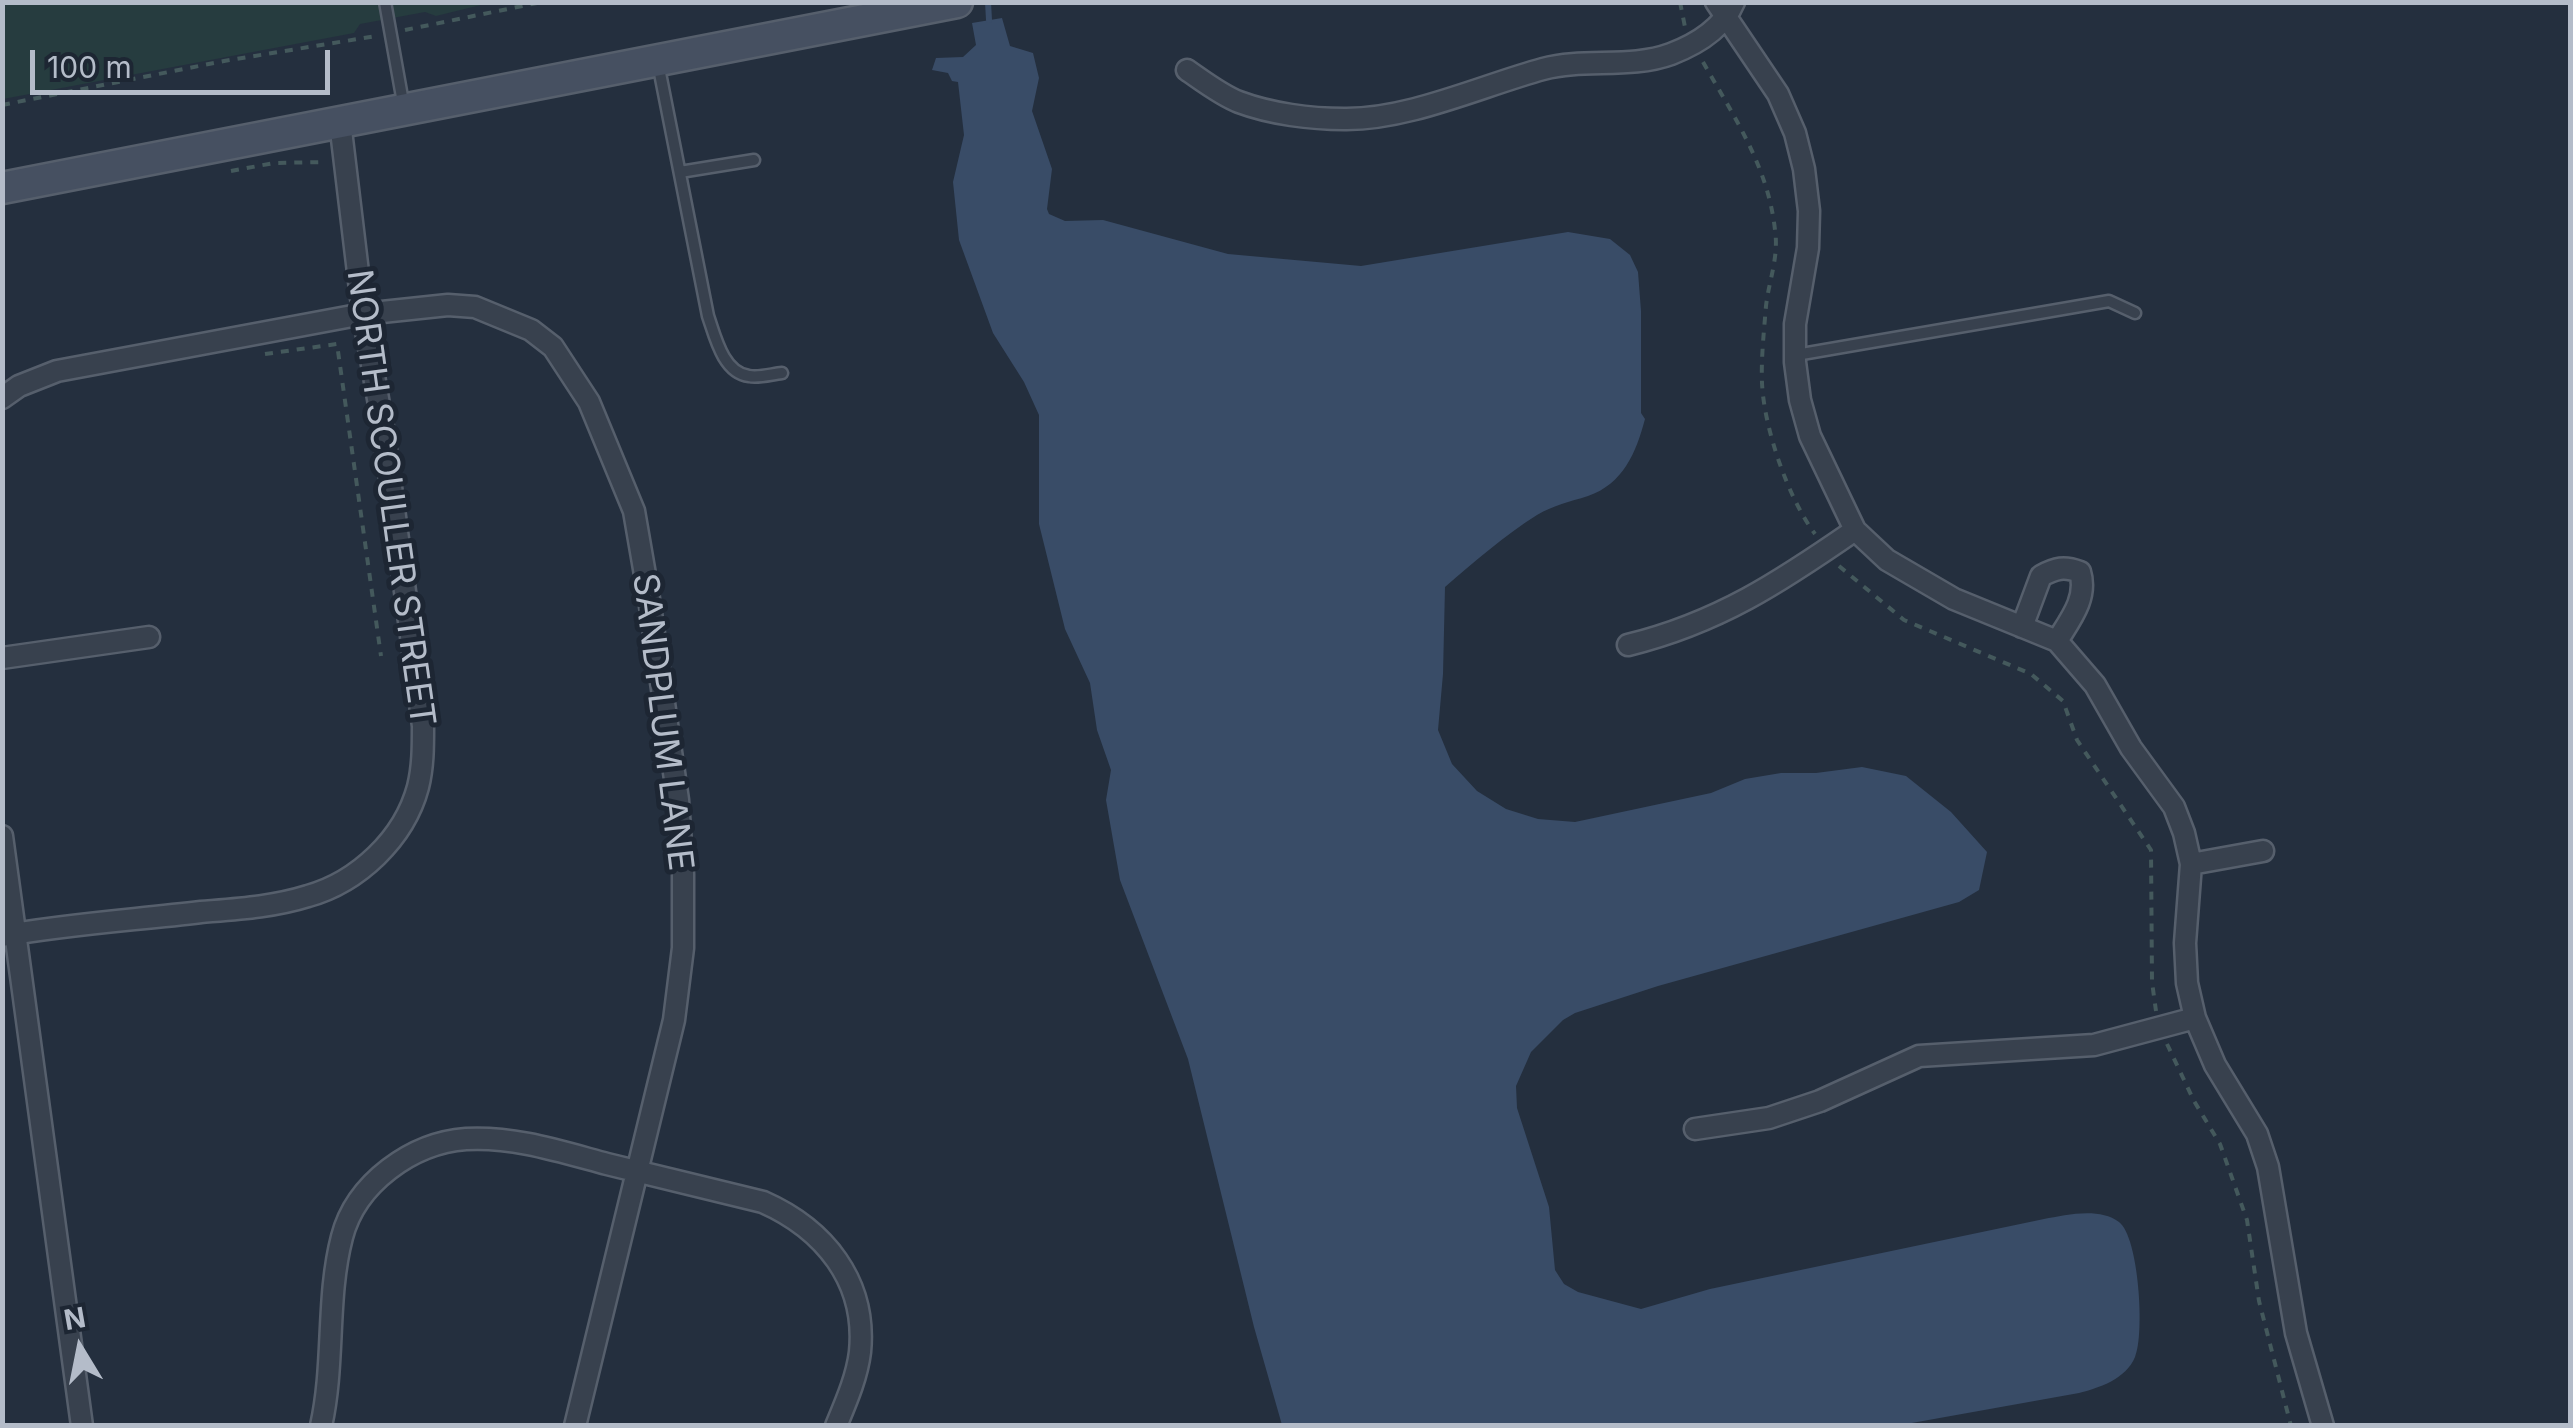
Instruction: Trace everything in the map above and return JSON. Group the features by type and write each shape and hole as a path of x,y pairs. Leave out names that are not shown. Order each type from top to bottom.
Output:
{"street":[{"path":"2,188 944,5"},
{"path":"1187,70 1239,102 1300,116 1346,119 1390,115 1546,68 1643,61 1693,44 1726,8 1778,94 1795,132 1809,210 1808,248 1795,324 1800,400 1810,436 1855,530 1886,560 1954,599 2056,641 2095,685 2130,748 2174,806 2191,864 2185,943 2187,983 2195,1018 2215,1064 2257,1134 2268,1166 2296,1332 2323,1426"},
{"name":"NORTH SCOULLER STREET","path":"9,934 305,898 359,872 371,861 404,819 417,790 423,726 383,428 363,314 340,122"},
{"name":"SANDPLUM LANE","path":"2,398 57,370 363,314 448,305 475,307 531,330 553,347 589,402 634,511 678,800 683,948 674,1020 575,1426"},
{"path":"1628,645 1668,635 1750,600 1855,530"},
{"path":"2022,627 2041,576 2055,568 2068,567 2080,572 2084,584 2078,606 2056,641"},
{"path":"2,658 149,636"},
{"path":"2,836 9,934 82,1426"},
{"path":"2191,864 2263,851"},
{"path":"1696,1129 1769,1118 1820,1101 1919,1056 2094,1044 2195,1018"},
{"path":"321,1426 332,1295 342,1234 358,1202 382,1173 406,1157 462,1139 501,1140 763,1202 792,1215 817,1234 840,1265 860,1322 860,1353 836,1426"}],"lane":[{"path":"385,2 405,109"},
{"path":"658,60 708,316 719,346 732,369 747,376 782,372"},
{"path":"680,172 754,160"},
{"path":"1795,355 2108,300 2136,313"}],"path":[{"path":"2,105 542,2"},
{"path":"1680,2 1686,33 1762,167 1776,234 1774,275 1766,300 1762,384 1769,427 1788,483 1810,528 1845,574 1904,620 2031,674 2062,701 2077,740 2151,850 2152,982 2161,1026 2186,1086 2220,1144 2247,1220 2259,1301 2291,1426"},
{"path":"216,174 274,163 325,162"},
{"path":"262,355 337,344 381,656"}],"green space":[{"path":"2,3 489,3 436,16 425,12 360,24 354,33 3,99"}],"water":[{"path":"1002,18 1010,46 1033,53 1039,78 1032,111 1052,169 1047,209 1049,214 1065,221 1103,220 1228,254 1361,266 1568,232 1610,239 1630,255 1638,272 1641,413 1645,419 1626,466 1600,491 1537,515 1445,587 1438,730 1452,764 1477,791 1506,809 1538,819 1575,822 1711,793 1745,779 1862,767 1906,776 1951,812 1987,852 1979,890 1959,902 1575,1013 1531,1052 1516,1086 1517,1108 1549,1207 1555,1270 1564,1284 1578,1292 1641,1309 1710,1289 2044,1219 2082,1213 2102,1215 2119,1222 2126,1231 2138,1287 2138,1345 2131,1365 2119,1377 2079,1393 1895,1426 1282,1425 1188,1059 1120,880 1106,800 1111,770 1097,730 1090,683 1065,629 1039,524 1039,415 1024,382 993,333 959,240 953,182 964,135 958,82 952,81 948,73 932,70 936,58 963,57 976,45 972,23"}],"waterway":[{"path":"988,2 989,20"}]}
